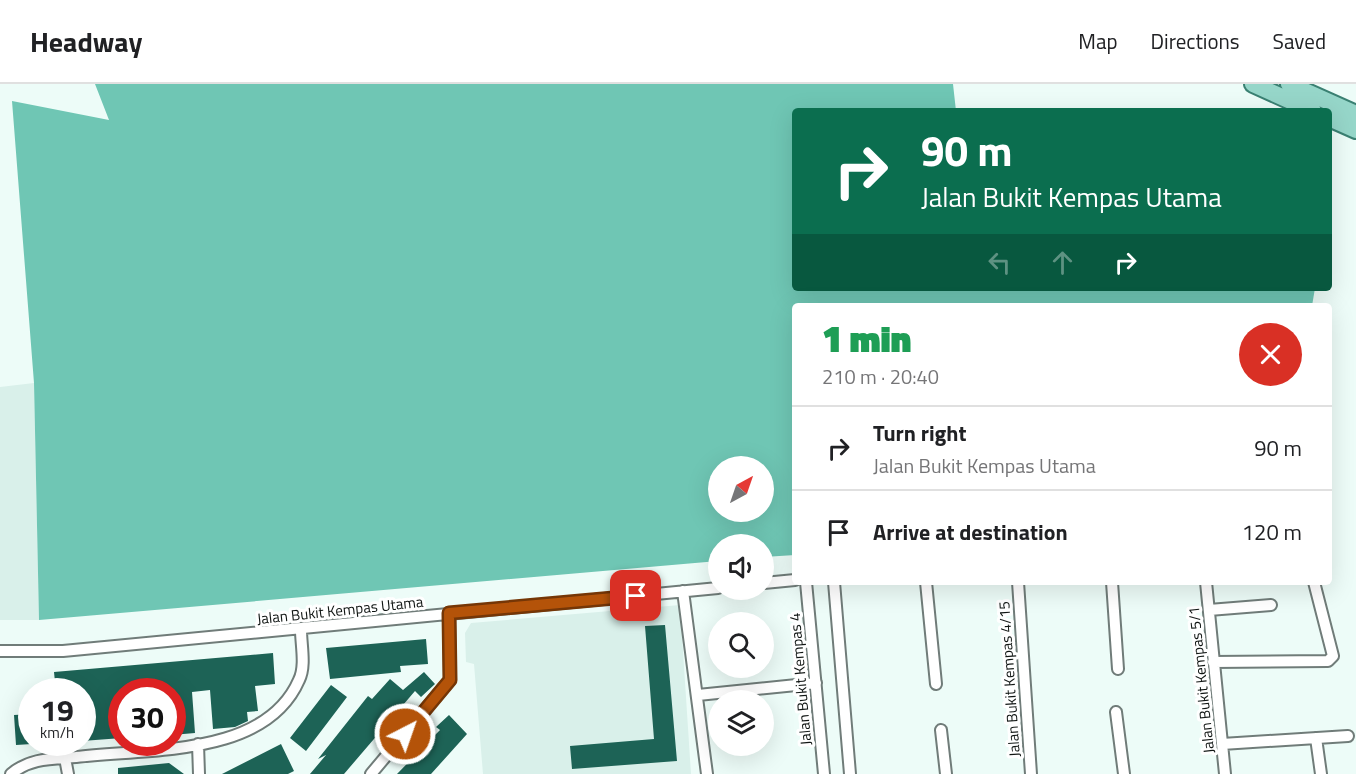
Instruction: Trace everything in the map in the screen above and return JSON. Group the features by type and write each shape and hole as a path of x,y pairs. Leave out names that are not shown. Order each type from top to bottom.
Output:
{"main road":[{"path":"1253,84 1306,108"},
{"path":"1289,84 1356,114"},
{"path":"1332,119 1356,130"}],"street":[{"path":"774,582 792,580"},
{"name":"Jalan Bukit Kempas 4","path":"806,585 824,774"},
{"path":"834,585 850,774"},
{"path":"926,585 936,684"},
{"name":"Jalan Bukit Kempas 4/15","path":"1018,585 1031,774"},
{"path":"1112,585 1118,669"},
{"name":"Jalan Bukit Kempas 5/1","path":"1206,585 1225,774"},
{"path":"1213,662 1328,661 1333,656 1315,585"},
{"name":"Jalan Bukit Kempas Utama","path":"0,651 63,651 301,630 449,613 708,589"},
{"path":"683,591 707,774"},
{"path":"1209,610 1271,605"},
{"path":"371,774 450,680 449,613"},
{"path":"11,774 38,760 198,744 240,735 270,719 300,679 301,630"},
{"path":"698,695 816,683"},
{"path":"1116,712 1124,774"},
{"path":"940,730 946,774"},
{"path":"1222,744 1348,736"},
{"path":"1317,738 1320,774"},
{"path":"198,744 199,774"},
{"path":"65,758 68,774"}],"shaded area":[{"path":"34,383 39,620 0,620 0,387"},
{"path":"680,605 691,774 483,774 474,664 466,662 465,633 471,623"}],"green space":[{"path":"95,84 953,84 956,108 792,108 792,291 1314,291 1312,303 792,303 792,555 774,556 774,534 708,534 708,562 39,620 34,383 12,101 109,120"}],"building":[{"path":"665,625 677,761 572,769 570,746 654,739 645,626"},
{"path":"426,639 428,664 400,666 401,672 330,679 326,648"},
{"path":"273,653 275,684 255,686 258,711 247,712 248,721 235,727 213,729 210,690 192,692 195,733 186,734 186,678 108,678 108,739 96,740 96,678 55,678 54,672"},
{"path":"424,672 435,684 421,697 415,691 344,774 310,774 326,755 318,759 368,696 372,699 390,679 403,690"},
{"path":"331,685 347,697 306,751 290,738"},
{"path":"14,715 18,715 18,745 16,745"},
{"path":"449,715 467,734 431,774 397,774 440,730 436,727"},
{"path":"281,744 294,771 288,774 222,774"},
{"path":"169,763 184,774 118,774 118,768"}],"route":[{"path":"405,734 450,680 449,613 636,596"}]}
